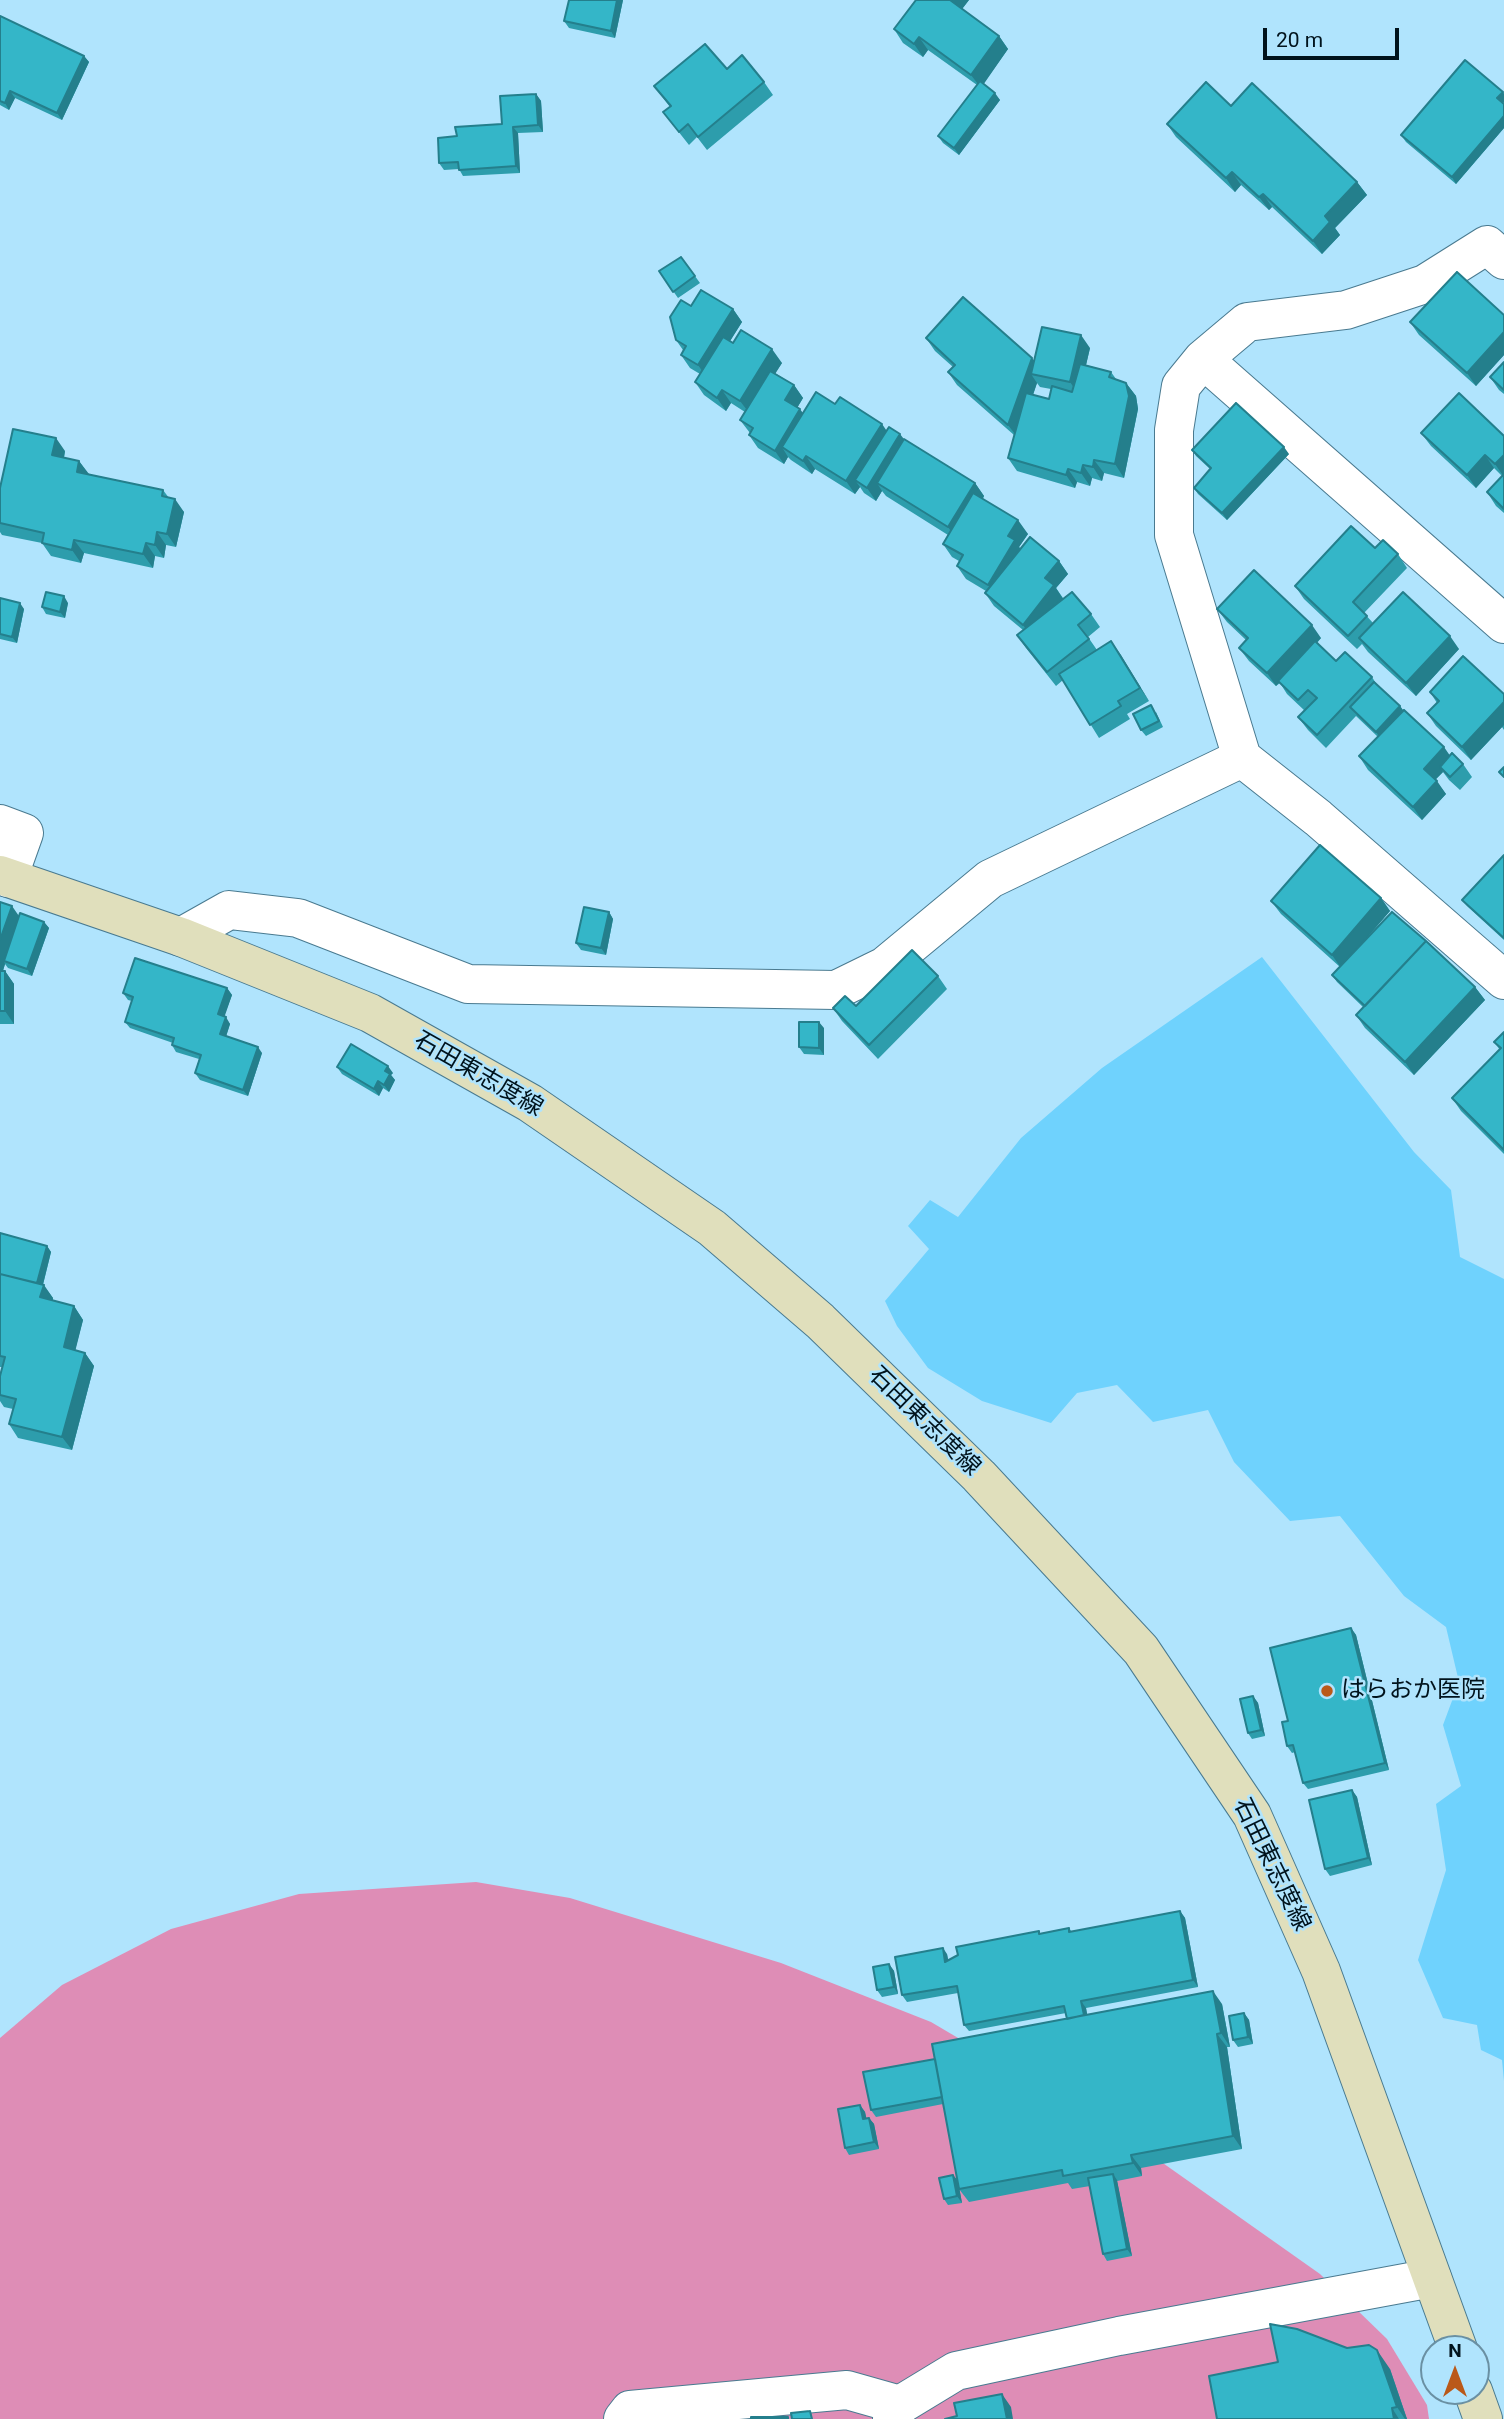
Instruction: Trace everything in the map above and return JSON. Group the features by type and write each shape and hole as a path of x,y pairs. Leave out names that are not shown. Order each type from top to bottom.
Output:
{"main road":[{"name":"石田東志度線","path":"4,876 181,937 370,1013 530,1103 712,1228 820,1321 979,1476 1141,1650 1252,1815 1321,1971 1453,2335"}],"street":[{"path":"1498,243 1425,284 1360,305 1247,323 1203,359 1181,386 1174,430 1174,535 1242,758 1318,818 1504,980"},
{"path":"1203,359 1504,624"},
{"path":"181,937 229,910 298,918 468,984 836,990 885,966 990,879 1242,758"},
{"path":"0,824 24,833 4,876"},
{"path":"623,2419 630,2410 848,2390 896,2412 956,2371 1119,2336 1432,2278"}],"shaded area":[{"path":"476,1882 570,1898 781,1963 931,2022 1126,2137 1320,2274 1387,2339 1420,2393 1420,2405 1427,2405 1429,2419 0,2419 0,2038 62,1985 171,1929 299,1894"}],"water":[{"path":"1262,957 1414,1152 1451,1190 1460,1257 1504,1279 1504,2081 1502,2060 1481,2050 1477,2025 1443,2018 1418,1960 1446,1870 1436,1804 1461,1786 1443,1725 1459,1682 1446,1627 1404,1596 1340,1516 1290,1521 1234,1462 1208,1410 1153,1422 1117,1385 1077,1393 1051,1423 982,1401 928,1368 897,1326 885,1301 929,1249 908,1226 930,1200 958,1217 1021,1138 1102,1068"}],"building":[{"path":"569,0 617,0 611,31 564,21"},
{"path":"916,0 950,0 999,36 971,75 919,37 914,44 894,29"},
{"path":"0,16 84,56 57,113 10,91 5,103 0,101"},
{"path":"705,44 727,69 742,55 764,82 698,137 688,124 679,132 663,112 671,106 654,86"},
{"path":"1465,60 1503,92 1497,98 1504,104 1504,116 1452,177 1401,135"},
{"path":"980,81 995,93 954,148 938,136"},
{"path":"1206,82 1231,106 1252,83 1357,182 1325,216 1330,222 1313,241 1263,194 1259,197 1232,172 1226,178 1167,124"},
{"path":"536,94 538,125 513,127 516,166 459,170 458,162 439,163 438,138 457,136 455,127 502,124 500,96"},
{"path":"681,257 695,276 673,292 659,271"},
{"path":"1457,272 1504,315 1504,332 1467,373 1410,322"},
{"path":"701,290 733,309 698,365 681,355 686,346 676,340 670,317 681,300 691,306"},
{"path":"963,297 1032,358 1008,425 948,372 955,365 926,338"},
{"path":"1042,327 1081,335 1070,382 1031,374"},
{"path":"741,330 772,349 740,401 722,390 717,398 695,382 723,337 733,343"},
{"path":"1504,362 1504,390 1490,377"},
{"path":"1080,364 1111,372 1109,377 1126,383 1129,396 1115,464 1094,460 1093,467 1083,465 1081,473 1068,469 1066,475 1008,458 1026,393 1049,399 1052,386 1072,392"},
{"path":"770,371 794,385 785,400 800,409 775,451 749,435 753,428 740,420"},
{"path":"816,392 835,404 840,397 882,424 846,481 806,456 803,461 782,447"},
{"path":"1459,393 1504,436 1504,455 1495,464 1485,455 1467,475 1421,433"},
{"path":"1236,403 1284,447 1222,513 1194,488 1211,468 1192,450"},
{"path":"889,427 900,434 867,488 855,480"},
{"path":"13,429 56,438 52,455 79,461 77,472 163,490 162,496 175,499 167,534 157,532 155,545 146,543 143,554 74,540 72,550 42,543 44,533 0,523 0,488"},
{"path":"904,439 975,483 948,527 877,483"},
{"path":"1504,474 1504,509 1487,492"},
{"path":"973,493 1018,520 1008,536 1015,540 988,585 957,566 963,555 943,544"},
{"path":"1351,526 1375,548 1383,540 1398,554 1353,602 1367,616 1348,636 1295,586"},
{"path":"1030,537 1059,561 1045,578 1054,585 1023,625 985,593"},
{"path":"1254,570 1312,625 1267,673 1239,648 1248,638 1217,609"},
{"path":"46,592 64,596 60,612 42,607"},
{"path":"1072,592 1091,614 1078,625 1089,639 1047,672 1017,635"},
{"path":"1403,592 1450,636 1406,683 1359,638"},
{"path":"0,598 20,603 12,637 0,634"},
{"path":"1111,641 1140,688 1118,701 1121,706 1090,725 1059,674"},
{"path":"1315,641 1336,661 1345,652 1372,677 1317,735 1298,717 1317,698 1308,690 1298,700 1278,681"},
{"path":"1463,656 1504,694 1504,702 1462,747 1427,713 1439,701 1430,692"},
{"path":"1374,682 1400,706 1376,732 1350,707"},
{"path":"1151,705 1159,721 1141,730 1133,714"},
{"path":"1404,710 1444,747 1424,769 1437,781 1413,807 1359,756"},
{"path":"1452,753 1463,764 1450,777 1440,767"},
{"path":"1320,845 1381,898 1332,955 1271,901"},
{"path":"1504,855 1504,938 1462,900"},
{"path":"0,902 12,906 0,940"},
{"path":"584,907 609,912 601,948 576,943"},
{"path":"1392,912 1426,941 1365,1006 1332,975"},
{"path":"20,913 44,922 27,969 4,961"},
{"path":"1426,941 1475,987 1405,1062 1356,1015"},
{"path":"912,950 938,976 869,1045 833,1008 845,996 856,1006"},
{"path":"135,958 227,988 218,1014 226,1017 220,1034 258,1047 243,1090 195,1073 201,1055 172,1045 174,1038 125,1022 133,997 123,993"},
{"path":"0,971 5,971 5,1011 0,1011"},
{"path":"799,1022 819,1022 819,1048 799,1047"},
{"path":"1504,1032 1504,1150 1452,1098 1501,1048 1494,1042"},
{"path":"351,1044 388,1066 385,1071 390,1074 384,1085 378,1081 374,1089 337,1067"},
{"path":"0,1233 47,1246 37,1283 0,1274"},
{"path":"0,1274 44,1285 40,1297 74,1306 64,1347 85,1353 62,1437 9,1424 16,1399 0,1395 0,1376 5,1357 0,1356"},
{"name":"はらおか医院","path":"1351,1628 1385,1763 1303,1783 1293,1745 1287,1746 1282,1722 1288,1721 1270,1648"},
{"path":"1253,1696 1261,1730 1248,1733 1240,1699"},
{"path":"1352,1790 1368,1858 1325,1869 1309,1800"},
{"path":"1180,1911 1193,1980 1081,2001 1084,2015 1067,2019 1064,2006 964,2025 957,1986 902,1995 895,1957 943,1948 945,1962 958,1955 956,1947 1039,1931 1039,1934 1069,1928 1069,1932"},
{"path":"889,1964 894,1987 877,1990 873,1967"},
{"path":"1213,1991 1221,2033 1217,2034 1233,2136 1131,2155 1133,2163 1063,2176 1062,2170 959,2189 932,2044"},
{"path":"1244,2013 1248,2037 1233,2040 1229,2016"},
{"path":"935,2059 942,2097 871,2110 863,2072"},
{"path":"860,2105 863,2119 869,2118 874,2142 845,2148 838,2109"},
{"path":"1113,2174 1127,2249 1103,2254 1088,2178"},
{"path":"953,2175 957,2196 944,2199 939,2178"},
{"path":"1270,2324 1297,2329 1347,2348 1369,2345 1377,2350 1397,2407 1392,2408 1394,2419 1217,2419 1209,2376 1278,2362"},
{"path":"1002,2394 1007,2419 945,2419 957,2416 954,2403"},
{"path":"810,2411 812,2419 792,2419 791,2413"},
{"path":"788,2417 788,2419 751,2419"}],"place":[{"name":"はらおか医院","path":"1327,1691"}]}
